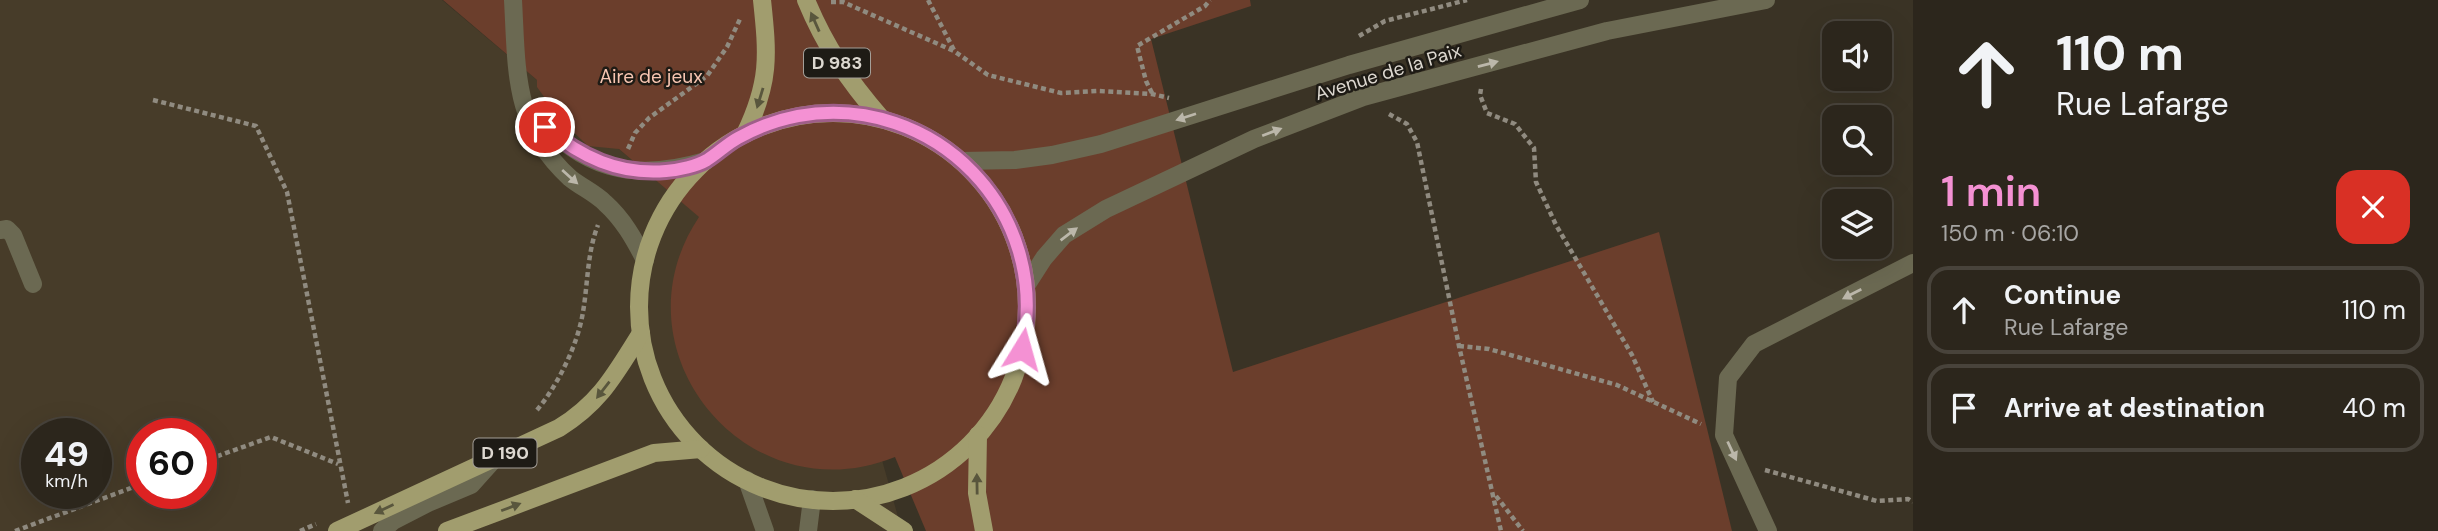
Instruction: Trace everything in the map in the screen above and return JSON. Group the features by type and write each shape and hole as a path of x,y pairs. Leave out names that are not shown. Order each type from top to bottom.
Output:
{"main road":[{"name":"D 983","path":"806,1 833,56 881,118"},
{"path":"745,134 761,96 767,72 762,6"},
{"path":"846,113 881,118 919,132 962,161 990,191 1006,218 1018,246 1026,286 1026,332 1018,367 1003,400 978,435 955,457 922,478 886,493 855,499 812,499 782,494 747,480 701,449 679,424 664,401 650,371 641,333 639,299 645,260 653,234 680,187 706,161 745,134 778,121 812,114 846,113"},
{"name":"D 190","path":"338,525 559,428 602,394 641,333"},
{"path":"978,435 976,493 984,531"},
{"name":"D 190","path":"447,531 654,453 701,449"},
{"path":"855,499 904,531"}],"street":[{"path":"513,0 516,64 530,126 552,159 570,177 606,203 630,232 645,260"},
{"name":"Avenue de la Paix","path":"962,161 1015,160 1101,144 1349,65 1580,0"},
{"name":"Avenue de la Paix","path":"1026,286 1044,258 1064,235 1106,209 1254,139 1363,97 1607,31 1766,0"},
{"path":"522,100 545,127 564,143 583,155 619,169 669,171 706,161"},
{"path":"0,230 7,229 13,235 33,284"},
{"path":"1768,531 1724,435 1728,378 1754,344 1913,263"},
{"name":"D 190","path":"382,531 428,503 471,485 497,456"},
{"path":"747,480 765,531"},
{"path":"808,531 812,499"}],"path":[{"path":"928,0 954,51"},
{"path":"1152,94 1137,46 1205,6 1210,0"},
{"path":"1349,65 1343,45 1385,21 1467,0"},
{"path":"806,1 843,2 954,51 988,75 1061,93 1098,91 1180,98"},
{"path":"619,169 635,132 649,118 707,76 727,47 739,19 762,6"},
{"path":"1484,66 1480,95 1487,113 1515,124 1534,148 1536,181 1556,225 1632,355 1653,402"},
{"path":"1363,97 1407,124 1417,142 1501,531"},
{"path":"153,100 256,126 287,192 339,464 338,525 300,531"},
{"path":"535,413 565,366 582,316 592,240 606,203"},
{"path":"1459,346 1489,349 1604,381 1724,435"},
{"path":"217,456 271,436 339,464"},
{"path":"1737,463 1877,501 1908,499 1913,502"},
{"path":"15,531 126,490"},
{"path":"1493,493 1523,531"}],"shaded area":[{"path":"0,0 442,0 849,343 902,531 0,531"}],"green space":[{"name":"Aire de jeux","path":"443,0 1250,0 1251,6 1151,39 1233,372 1659,232 1732,531 926,531 895,457 840,469 789,464 744,442 708,409 683,367 671,319 676,268 699,217 619,149 588,146 560,119 537,87 537,80"}],"route":[{"path":"545,127 583,155 611,167 626,171 651,172 669,171 706,161 736,139 761,127 812,114 864,115 891,121 919,132 954,155 977,176 990,191 1010,227 1021,256 1026,286 1026,332 1022,349"}]}
